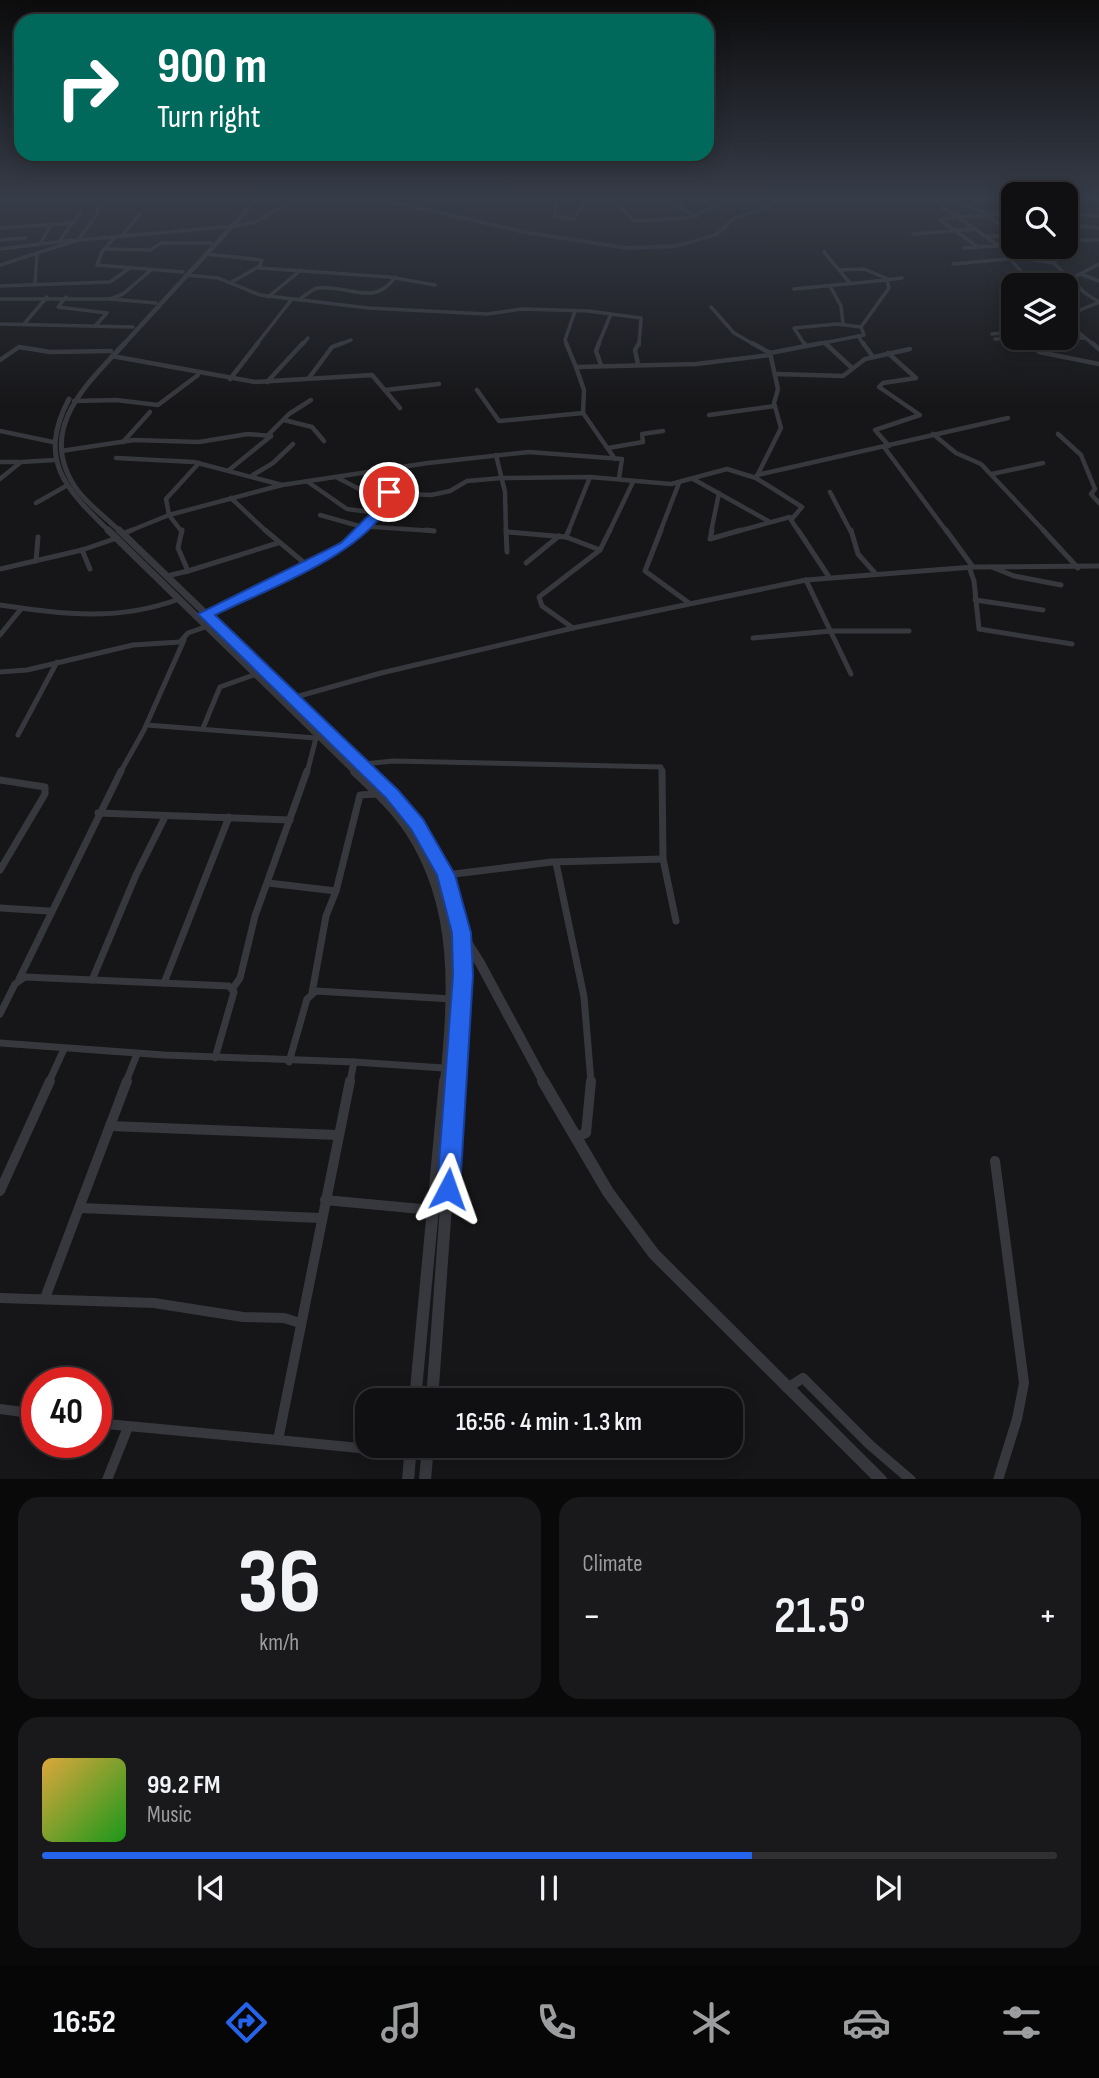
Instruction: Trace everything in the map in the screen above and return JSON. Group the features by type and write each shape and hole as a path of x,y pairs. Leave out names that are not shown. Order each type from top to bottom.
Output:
{"street":[{"path":"35,284 36,267"},
{"path":"119,267 218,278 268,297 451,313 487,314 522,309 641,318 639,346 635,350 638,364"},
{"path":"191,267 133,327 74,401 63,424 61,451 64,465 74,486 179,599 364,764 417,824 446,875 461,933 461,1022 433,1388"},
{"path":"258,267 395,277 435,285"},
{"path":"230,284 258,267"},
{"path":"837,267 850,283"},
{"path":"1078,275 1094,267"},
{"path":"0,286 110,282 130,268"},
{"path":"110,299 123,294 151,269"},
{"path":"839,270 864,269 888,280"},
{"path":"268,297 301,270"},
{"path":"185,273 66,403 56,424 53,442 55,460 66,486 167,576 205,614 256,674 379,794 410,831 435,878 445,908 452,999 416,1388"},
{"path":"1081,274 1099,281"},
{"path":"299,300 316,288 377,293 387,289 395,277"},
{"path":"794,289 902,278"},
{"path":"861,327 888,288 888,280"},
{"path":"1078,285 1099,302"},
{"path":"830,286 841,306 843,324"},
{"path":"24,324 47,297"},
{"path":"0,299 66,297 156,303"},
{"path":"66,297 58,307 107,313 95,326"},
{"path":"230,379 292,299"},
{"path":"1078,311 1099,302"},
{"path":"711,307 734,333 770,354 776,374 778,389 775,406 780,428 756,477"},
{"path":"575,311 565,340 584,390 583,413 615,459"},
{"path":"601,365 596,351 611,314"},
{"path":"0,324 133,327"},
{"path":"576,367 696,365 770,354 865,333 861,327 843,324 794,328 806,346"},
{"path":"992,334 1001,333"},
{"path":"1078,333 1097,346"},
{"path":"858,336 873,357"},
{"path":"267,382 308,338"},
{"path":"1078,338 1084,338"},
{"path":"995,339 1001,339"},
{"path":"309,378 332,347 351,340"},
{"path":"825,343 843,363 852,368"},
{"path":"0,360 19,347 50,352 112,353 198,374 267,382 372,375 400,408"},
{"path":"776,374 832,377 846,374 873,357 910,349"},
{"path":"1037,350 1099,363"},
{"path":"888,354 916,378 883,383 879,387 920,415 875,430 971,567 979,629 1072,644"},
{"path":"74,401 116,400 158,405 198,374"},
{"path":"385,390 439,384"},
{"path":"477,390 499,421 583,413"},
{"path":"61,451 159,439 199,442 248,434 268,435 311,400"},
{"path":"709,415 775,406"},
{"path":"122,442 150,412"},
{"path":"756,477 846,460 933,434 1008,418"},
{"path":"284,420 310,424 319,430 324,441"},
{"path":"608,448 643,442 644,433 663,431"},
{"path":"0,432 53,442"},
{"path":"1058,433 1081,455 1095,489 1091,494 1099,503"},
{"path":"933,434 956,453 976,460 992,474 1078,568"},
{"path":"229,470 271,436 268,435"},
{"path":"253,475 273,463 293,444"},
{"path":"0,569 82,550 169,515 282,485 496,455 536,452 622,459 619,478"},
{"path":"496,455 502,478 508,552"},
{"path":"116,457 199,463 253,475 282,485"},
{"path":"0,462 55,460"},
{"path":"0,479 21,462"},
{"path":"188,571 178,548 182,531 169,515 166,499 199,463"},
{"path":"992,474 1043,463"},
{"path":"337,478 365,492 439,494 467,481 590,477 679,483 727,469 756,477 802,507 802,510 790,517 709,538 719,494"},
{"path":"566,537 590,477"},
{"path":"693,480 770,522"},
{"path":"307,482 347,509 378,513"},
{"path":"573,628 542,606 538,597 600,550 633,482"},
{"path":"679,483 645,571 689,603"},
{"path":"36,503 66,486"},
{"path":"205,614 346,546 368,526 389,492"},
{"path":"830,492 850,528 858,554 875,573"},
{"path":"231,498 278,543 308,566"},
{"path":"320,514 335,521 368,526 434,531"},
{"path":"790,517 829,577"},
{"path":"507,532 566,537 600,550"},
{"path":"526,563 559,536"},
{"path":"36,561 38,537"},
{"path":"167,576 278,543"},
{"path":"82,550 90,569"},
{"path":"292,698 382,673 573,628 806,580 971,567 1099,566"},
{"path":"991,567 1014,576 1061,585"},
{"path":"806,580 851,674"},
{"path":"0,606 55,614 98,613 167,605 179,599"},
{"path":"975,600 1043,610"},
{"path":"0,635 21,609"},
{"path":"0,1014 98,813 147,724 184,640 188,633 208,626"},
{"path":"753,638 832,631 909,631"},
{"path":"0,672 133,645 184,640"},
{"path":"18,736 57,662"},
{"path":"203,728 220,687 256,674"},
{"path":"147,724 317,736"},
{"path":"215,1058 233,988 240,978 255,916 317,736"},
{"path":"364,764 393,761 657,765 663,770 664,783 663,859 677,921"},
{"path":"0,780 45,786 45,794 0,870"},
{"path":"289,1062 307,999 312,993 326,916 336,891 359,795 379,794"},
{"path":"98,813 290,820"},
{"path":"92,980 136,875 165,817"},
{"path":"164,983 229,817"},
{"path":"446,875 556,863 663,859"},
{"path":"556,863 562,901 584,986 592,1042 592,1103 586,1133 575,1138"},
{"path":"268,883 336,891"},
{"path":"0,908 49,911"},
{"path":"445,908 575,1138 608,1192 654,1254 881,1479"},
{"path":"19,979 25,977 233,988"},
{"path":"312,993 324,990 452,999"},
{"path":"0,1043 137,1054 444,1068"},
{"path":"0,1191 64,1049"},
{"path":"45,1298 137,1054"},
{"path":"278,1440 354,1062"},
{"path":"110,1126 338,1135"},
{"path":"995,1161 1024,1383 1023,1405 1011,1431 998,1479"},
{"path":"325,1200 432,1210"},
{"path":"80,1208 321,1218"},
{"path":"0,1298 154,1303 243,1317 284,1318 300,1323"},
{"path":"788,1388 803,1378 870,1445 911,1479"},
{"path":"0,1409 21,1412"},
{"path":"112,1425 355,1445"},
{"path":"107,1479 128,1427"},
{"path":"408,1479 409,1458"},
{"path":"425,1479 427,1458"}],"route":[{"path":"389,492 384,507 346,546 205,614 317,723 364,764 406,809 431,846 446,875 461,933 463,975 448,1189"}]}
